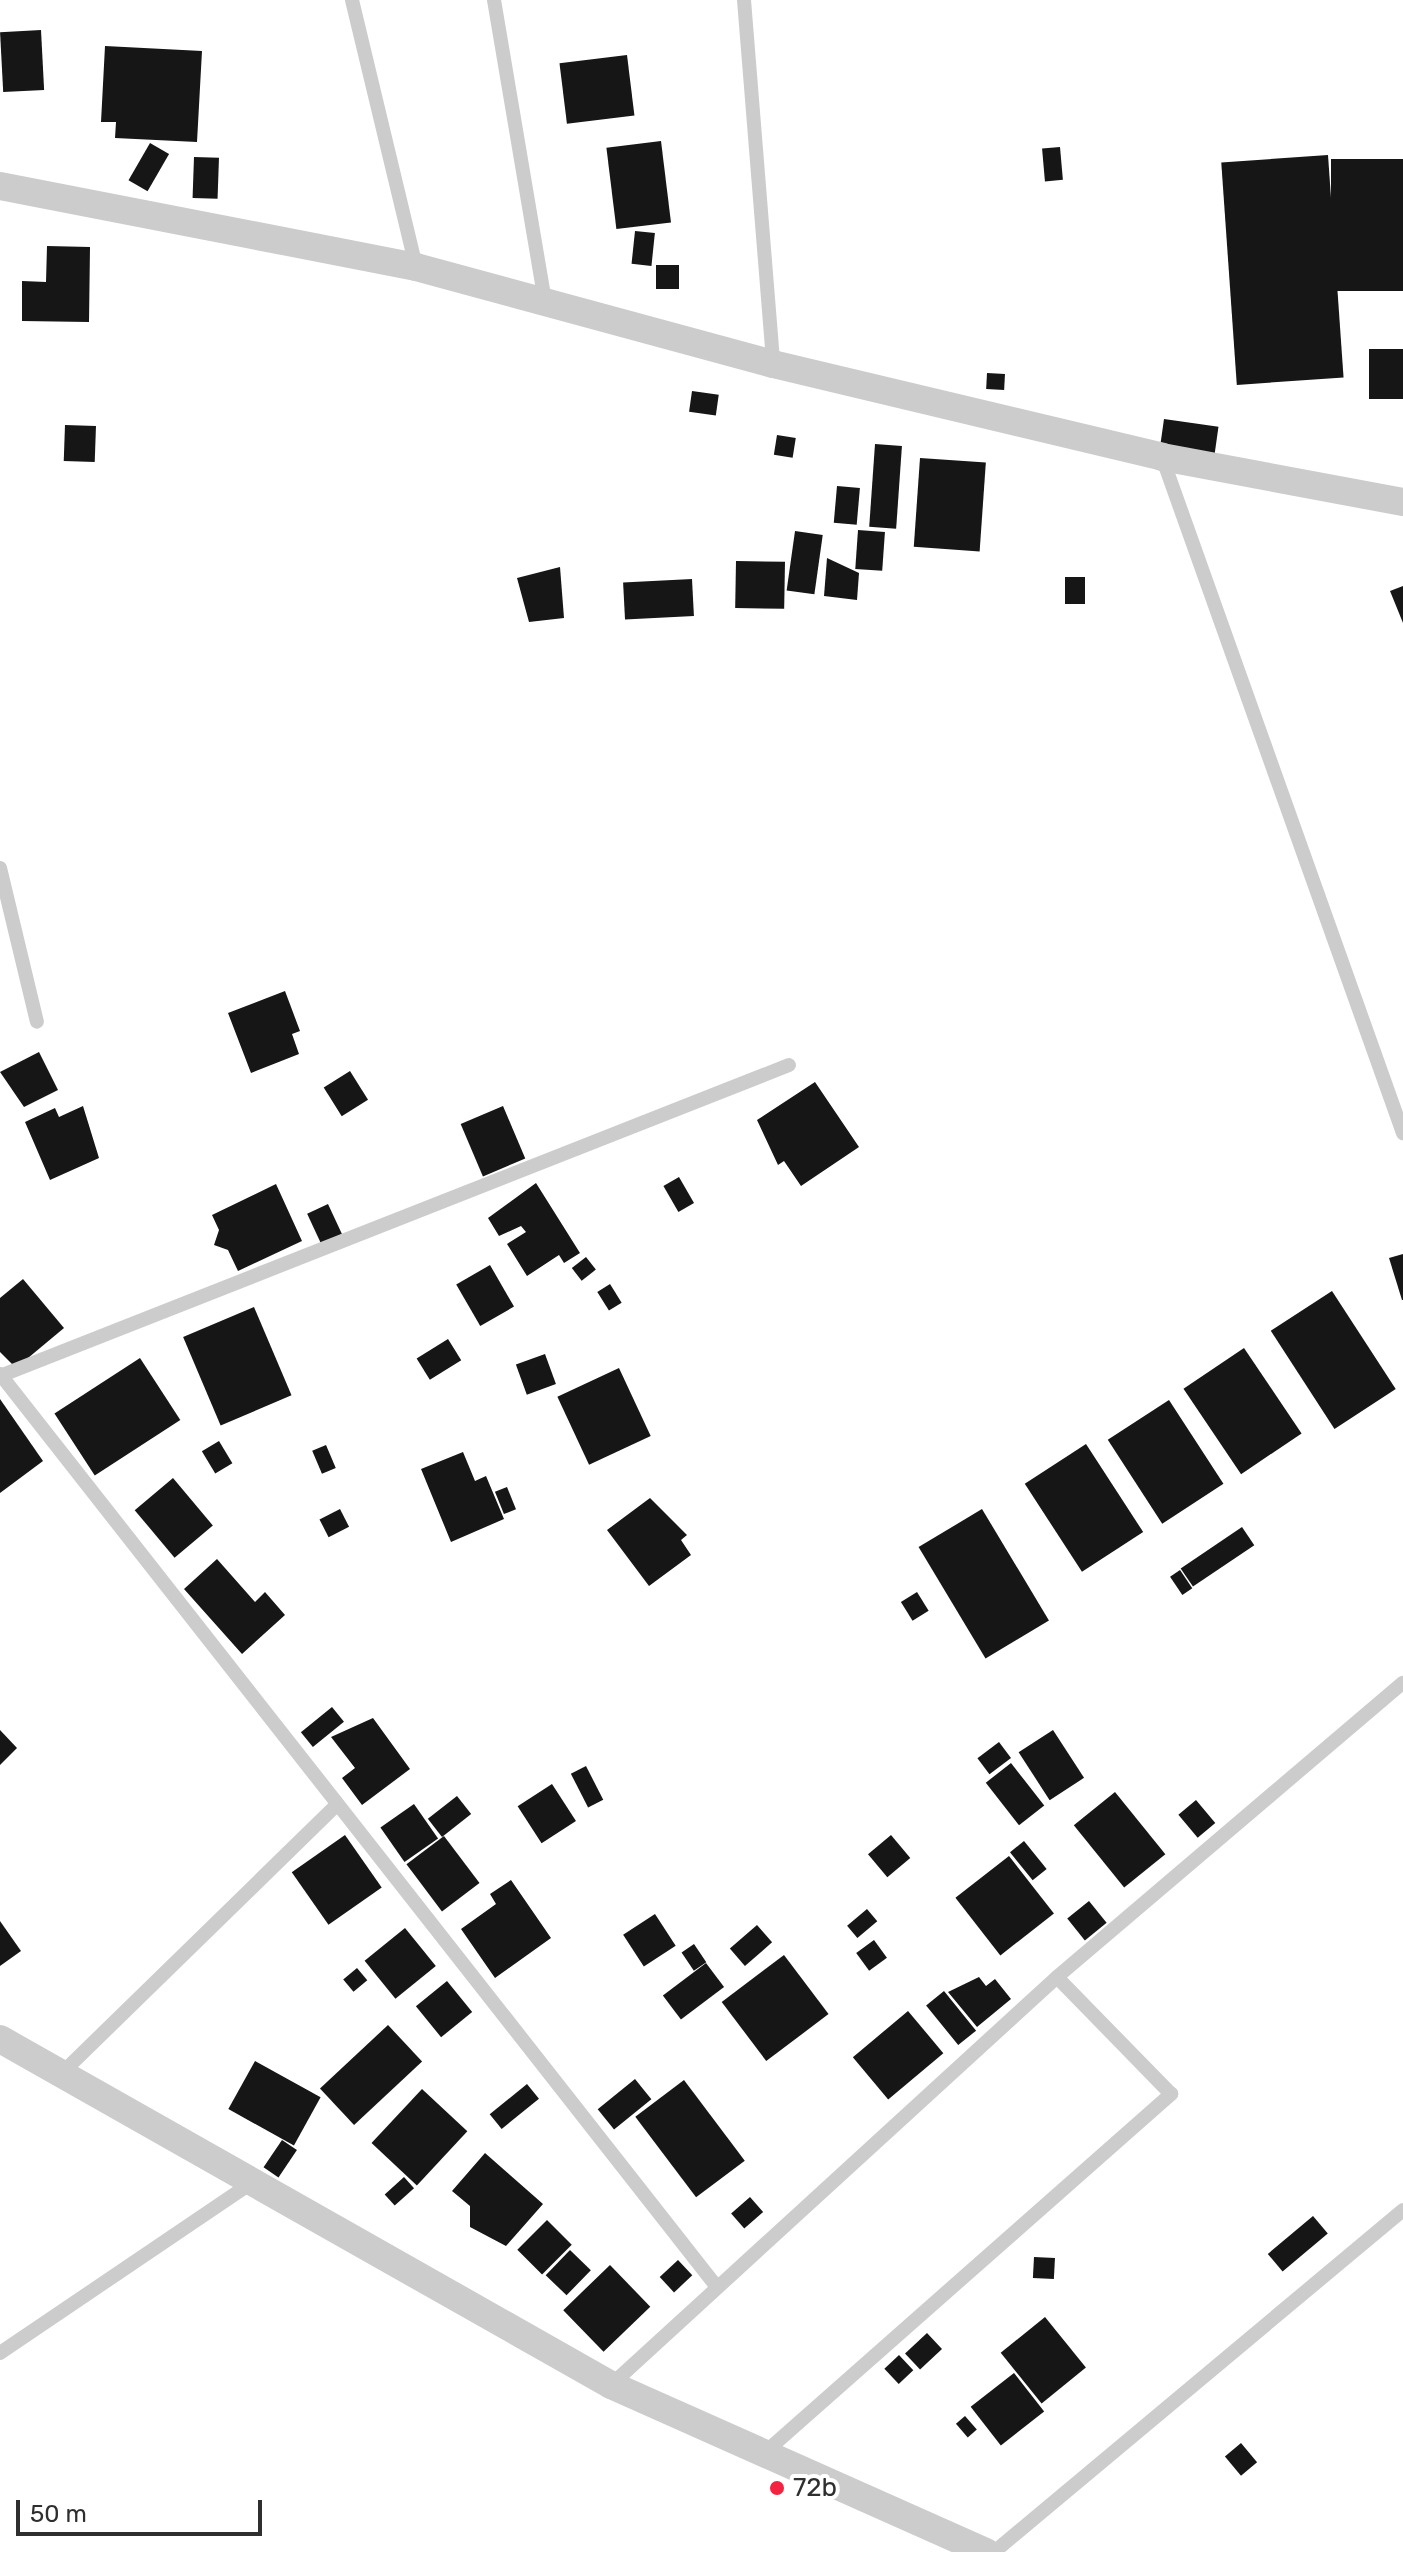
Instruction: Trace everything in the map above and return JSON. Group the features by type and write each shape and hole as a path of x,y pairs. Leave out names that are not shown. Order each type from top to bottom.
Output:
{"street":[{"path":"0,186 416,267 773,364 1162,457 1403,502"},
{"path":"0,2039 611,2385 762,2455 986,2552"}],"lane":[{"path":"352,0 416,267"},
{"path":"494,0 545,301"},
{"path":"744,0 773,364"},
{"path":"1162,457 1403,1133"},
{"path":"0,868 37,1022"},
{"path":"716,2286 1,1375 789,1065"},
{"path":"611,2385 1057,1977 1403,1683"},
{"path":"62,2073 338,1804"},
{"path":"762,2455 1171,2094 1057,1977"},
{"path":"0,2353 253,2182"},
{"path":"994,2552 1403,2210"}],"building":[{"path":"41,30 44,90 3,92 0,32"},
{"path":"105,46 202,51 197,142 115,138 116,122 101,122"},
{"path":"627,55 634,116 567,124 560,63"},
{"path":"661,141 671,222 616,229 606,148"},
{"path":"150,143 169,154 148,191 128,180"},
{"path":"1060,147 1063,180 1045,181 1042,149"},
{"path":"1328,155 1344,377 1237,385 1221,162"},
{"path":"194,157 219,158 218,199 193,198"},
{"path":"1331,159 1403,159 1403,291 1331,291"},
{"path":"635,231 655,233 651,266 632,264"},
{"path":"47,246 90,247 89,322 22,321 22,281 46,282"},
{"path":"656,265 679,265 679,289 656,289"},
{"path":"1369,349 1403,349 1403,399 1369,399"},
{"path":"987,373 1005,374 1004,390 986,389"},
{"path":"692,391 719,395 716,416 689,412"},
{"path":"1164,419 1218,427 1215,453 1160,446"},
{"path":"65,425 96,426 95,462 64,461"},
{"path":"777,435 796,438 793,458 774,455"},
{"path":"875,444 902,446 896,529 869,527"},
{"path":"920,458 986,463 980,551 914,547"},
{"path":"837,486 860,488 857,525 834,523"},
{"path":"858,530 885,532 882,571 855,569"},
{"path":"795,531 823,535 814,594 787,590"},
{"path":"827,558 859,573 857,600 824,596"},
{"path":"736,561 785,562 784,609 735,608"},
{"path":"560,567 564,618 529,622 517,578"},
{"path":"1065,577 1085,577 1085,604 1065,604"},
{"path":"692,579 694,616 625,620 623,583"},
{"path":"1403,586 1403,623 1390,591"},
{"path":"285,991 300,1031 292,1034 299,1054 251,1073 228,1013"},
{"path":"39,1052 58,1090 24,1107 0,1072"},
{"path":"350,1071 368,1100 342,1116 324,1087"},
{"path":"815,1082 859,1147 801,1186 784,1161 778,1165 757,1120"},
{"path":"83,1106 99,1158 50,1180 25,1122 55,1108 59,1117"},
{"path":"503,1106 525,1158 483,1176 461,1124"},
{"path":"679,1177 694,1203 678,1212 663,1186"},
{"path":"536,1183 580,1253 564,1263 559,1255 527,1276 507,1244 526,1232 521,1226 499,1236 488,1218"},
{"path":"276,1184 302,1241 238,1271 228,1250 214,1245 219,1230 212,1215"},
{"path":"328,1204 342,1234 321,1244 307,1214"},
{"path":"1403,1254 1403,1300 1402,1300 1389,1258"},
{"path":"586,1257 596,1270 582,1281 572,1268"},
{"path":"490,1265 514,1307 480,1326 456,1284"},
{"path":"23,1279 64,1328 16,1368 0,1352 0,1298"},
{"path":"610,1284 622,1303 609,1311 597,1292"},
{"path":"1332,1291 1396,1389 1334,1429 1271,1331"},
{"path":"254,1307 292,1395 221,1425 183,1337"},
{"path":"448,1339 461,1360 430,1380 417,1359"},
{"path":"1244,1348 1302,1433 1241,1474 1183,1389"},
{"path":"545,1354 556,1384 527,1395 516,1365"},
{"path":"140,1358 180,1420 95,1476 54,1414"},
{"path":"619,1368 651,1436 589,1465 557,1397"},
{"path":"0,1399 43,1461 0,1493"},
{"path":"1169,1400 1223,1484 1162,1524 1108,1440"},
{"path":"219,1441 232,1463 215,1474 202,1451"},
{"path":"1086,1444 1143,1532 1082,1572 1025,1484"},
{"path":"326,1445 336,1468 322,1474 312,1451"},
{"path":"463,1452 475,1481 486,1476 504,1519 451,1542 421,1469"},
{"path":"173,1478 213,1525 175,1558 135,1510"},
{"path":"507,1487 516,1509 504,1514 495,1492"},
{"path":"650,1498 687,1535 681,1540 691,1555 649,1586 607,1530"},
{"path":"340,1509 349,1527 329,1537 320,1519"},
{"path":"982,1509 1049,1620 986,1659 919,1547"},
{"path":"1242,1527 1254,1545 1193,1587 1181,1568"},
{"path":"217,1559 255,1602 265,1592 285,1615 242,1654 184,1589"},
{"path":"1180,1570 1192,1588 1182,1595 1170,1577"},
{"path":"917,1592 929,1611 913,1621 901,1602"},
{"path":"332,1707 344,1722 313,1747 301,1732"},
{"path":"373,1718 410,1769 362,1805 342,1778 355,1768 331,1737"},
{"path":"0,1730 17,1748 0,1765"},
{"path":"1053,1730 1084,1778 1050,1800 1019,1752"},
{"path":"999,1742 1011,1758 989,1774 977,1758"},
{"path":"1011,1763 1044,1806 1019,1825 986,1783"},
{"path":"586,1766 603,1800 588,1808 571,1774"},
{"path":"552,1784 576,1821 542,1843 518,1806"},
{"path":"1115,1792 1165,1854 1124,1888 1074,1825"},
{"path":"457,1796 471,1814 442,1837 428,1819"},
{"path":"1196,1800 1215,1823 1198,1838 1178,1815"},
{"path":"414,1804 438,1838 405,1862 380,1828"},
{"path":"345,1835 382,1887 328,1925 292,1872"},
{"path":"891,1835 910,1858 887,1877 868,1854"},
{"path":"444,1836 480,1883 442,1911 406,1864"},
{"path":"1024,1841 1047,1869 1033,1880 1010,1852"},
{"path":"1009,1856 1054,1914 1000,1955 955,1898"},
{"path":"511,1880 551,1938 495,1978 461,1929 496,1904 490,1894"},
{"path":"1089,1901 1107,1923 1085,1940 1067,1919"},
{"path":"867,1909 877,1921 857,1938 847,1926"},
{"path":"655,1914 676,1946 644,1967 623,1935"},
{"path":"0,1921 21,1951 0,1966"},
{"path":"757,1925 772,1942 745,1966 730,1949"},
{"path":"405,1928 436,1966 395,1999 365,1961"},
{"path":"874,1940 887,1958 869,1971 856,1953"},
{"path":"694,1944 706,1962 694,1971 682,1952"},
{"path":"784,1955 829,2014 766,2061 722,2002"},
{"path":"706,1963 724,1987 681,2019 663,1995"},
{"path":"357,1968 367,1980 353,1992 343,1980"},
{"path":"979,1977 986,1986 995,1979 1011,1999 977,2027 948,1992"},
{"path":"447,1981 472,2012 441,2037 416,2006"},
{"path":"944,1991 976,2031 958,2045 926,2005"},
{"path":"908,2011 943,2053 888,2099 853,2057"},
{"path":"388,2025 422,2062 354,2125 320,2088"},
{"path":"255,2061 321,2097 294,2145 228,2109"},
{"path":"635,2079 651,2099 614,2129 598,2109"},
{"path":"684,2080 745,2161 696,2197 635,2117"},
{"path":"527,2084 539,2099 502,2129 490,2114"},
{"path":"422,2089 467,2131 417,2185 372,2143"},
{"path":"282,2140 297,2150 278,2177 264,2167"},
{"path":"485,2153 543,2204 506,2246 470,2227 470,2206 452,2191"},
{"path":"404,2177 414,2188 395,2206 385,2194"},
{"path":"750,2197 763,2212 744,2228 731,2213"},
{"path":"1313,2216 1328,2234 1283,2272 1268,2254"},
{"path":"547,2220 572,2245 542,2274 517,2250"},
{"path":"570,2250 591,2270 567,2295 546,2275"},
{"path":"1034,2257 1055,2258 1054,2279 1033,2278"},
{"path":"678,2260 692,2275 674,2292 660,2277"},
{"path":"610,2265 650,2307 604,2352 563,2310"},
{"path":"1045,2317 1086,2368 1042,2403 1001,2353"},
{"path":"927,2333 942,2349 920,2370 905,2353"},
{"path":"899,2355 913,2370 899,2384 884,2369"},
{"path":"1014,2373 1044,2412 1001,2445 971,2407"},
{"path":"965,2416 977,2430 968,2437 956,2424"},
{"path":"1241,2443 1257,2462 1241,2476 1225,2456"}],"place":[{"name":"72b","path":"777,2488"}]}
